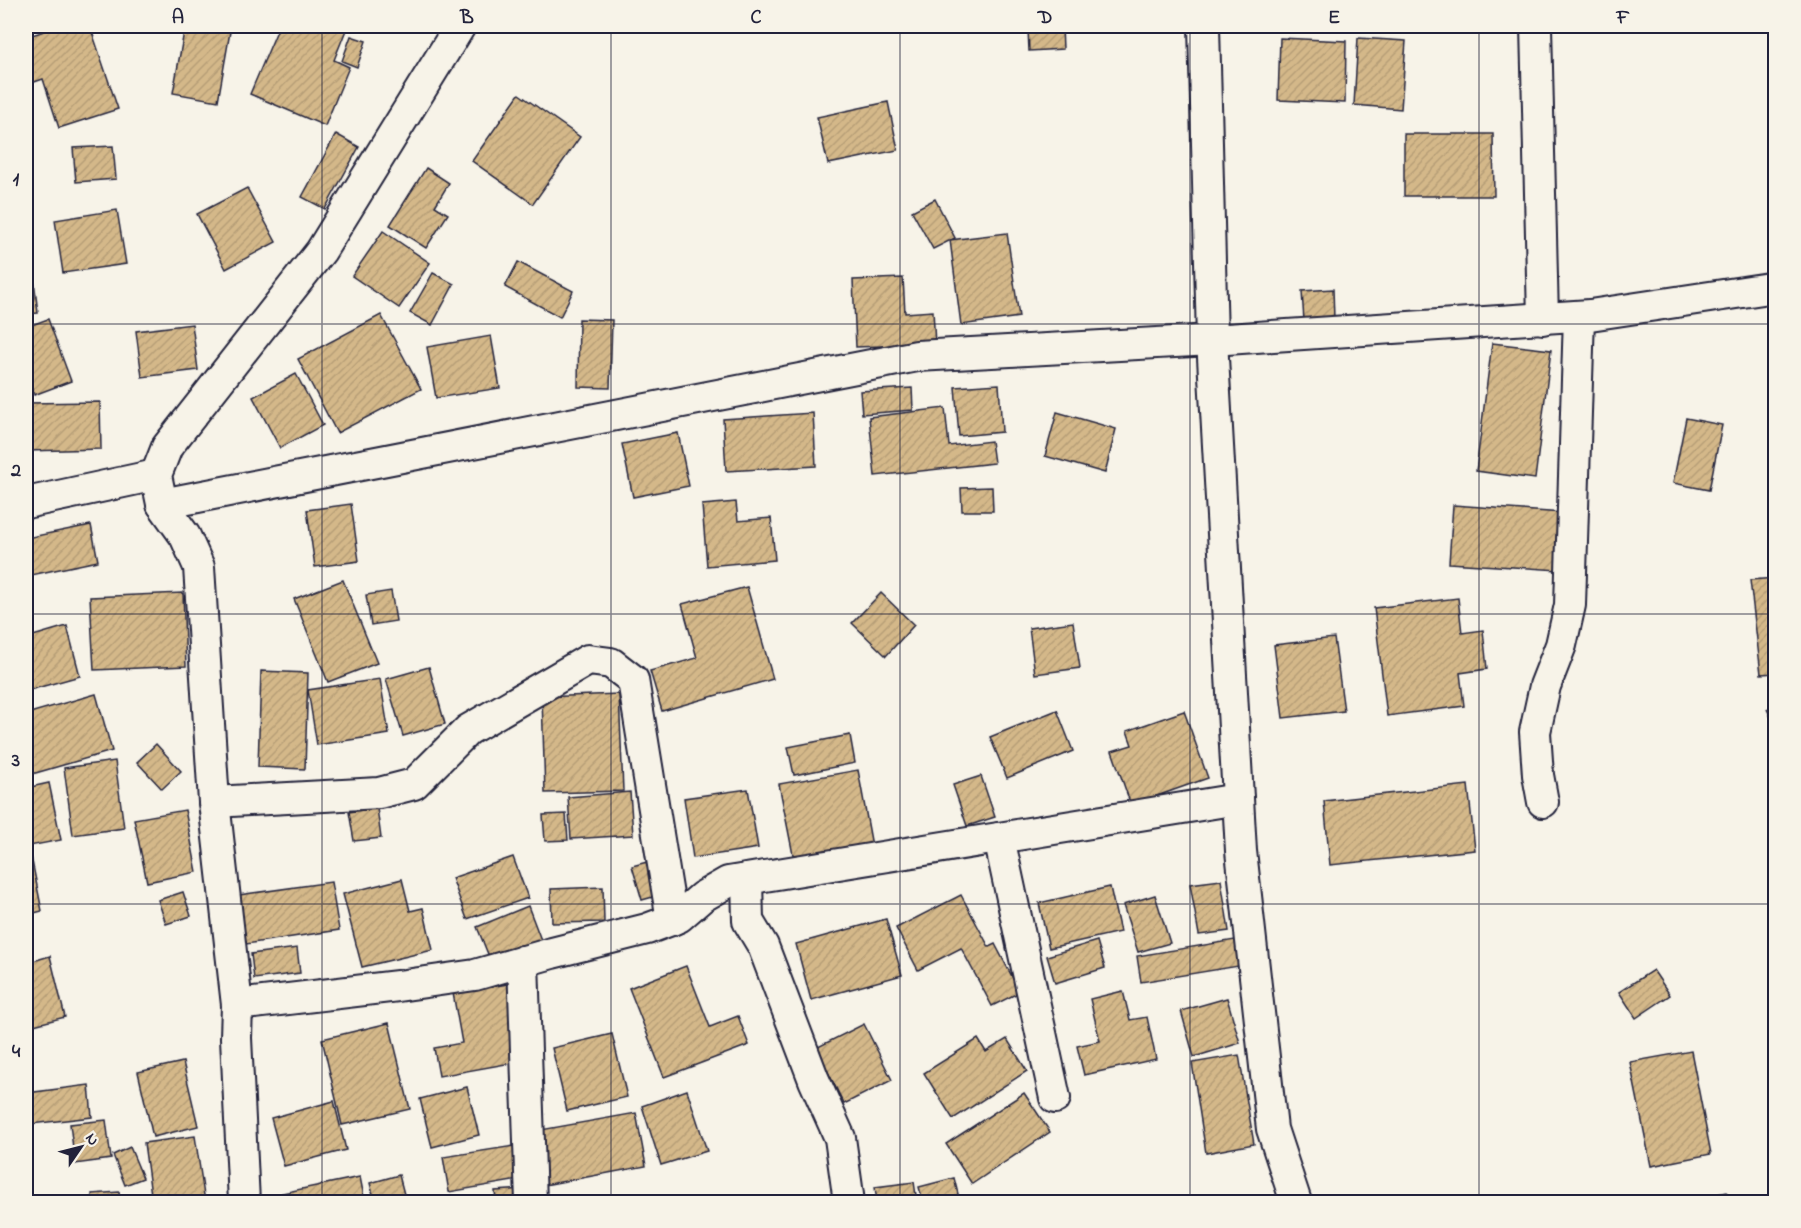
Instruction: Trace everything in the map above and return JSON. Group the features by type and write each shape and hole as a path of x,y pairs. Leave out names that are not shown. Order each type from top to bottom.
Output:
{"street":[{"path":"244,1203 236,1038 237,1005 214,802 199,567 185,536 162,504 156,475 167,447 321,251 460,26"},
{"path":"1204,26 1212,340 1241,851 1272,1129 1296,1203"},
{"path":"1536,26 1543,319"},
{"path":"162,504 917,356 1543,319 1579,316 1776,287"},
{"path":"1544,802 1538,775 1535,732 1545,686 1561,645 1570,605 1579,316"},
{"path":"26,503 156,475"},
{"path":"214,802 379,793 414,784 468,730 588,660 611,663 633,680 672,920"},
{"path":"237,1005 475,975 647,929 672,920 679,917 702,897 728,882 1238,799"},
{"path":"999,838 1055,1098"},
{"path":"747,879 748,921 763,946 814,1080 840,1138 849,1203"},
{"path":"523,961 531,1203"}],"building":[{"path":"59,26 90,26 118,109 59,128 43,79 26,85 26,37"},
{"path":"185,26 231,26 218,101 173,93"},
{"path":"279,26 336,26 346,30 334,60 349,67 325,126 250,94"},
{"path":"1062,27 1063,49 1029,51 1028,29"},
{"path":"351,36 366,41 357,67 342,61"},
{"path":"1280,38 1346,41 1345,103 1278,100"},
{"path":"1358,38 1406,41 1401,109 1354,105"},
{"path":"519,94 580,137 533,204 472,161"},
{"path":"888,102 898,150 828,164 817,117"},
{"path":"336,134 359,147 325,209 302,197"},
{"path":"1404,134 1493,134 1494,196 1404,196"},
{"path":"113,146 116,179 76,182 73,148"},
{"path":"426,168 449,183 435,206 448,214 426,248 390,225"},
{"path":"247,188 276,242 226,269 197,214"},
{"path":"935,199 955,238 933,249 912,211"},
{"path":"117,210 126,264 63,273 55,220"},
{"path":"383,231 430,263 399,308 352,276"},
{"path":"1007,233 1019,317 961,325 950,240"},
{"path":"26,239 29,239 38,313 26,314"},
{"path":"518,262 573,291 560,317 505,287"},
{"path":"433,273 454,284 432,325 410,313"},
{"path":"903,278 905,313 933,311 935,344 856,347 853,280"},
{"path":"1333,289 1334,319 1304,321 1302,291"},
{"path":"381,315 421,389 337,433 298,359"},
{"path":"48,319 71,381 34,395 26,372 26,327"},
{"path":"579,319 612,320 610,388 578,387"},
{"path":"192,324 198,370 142,377 136,331"},
{"path":"491,336 500,388 436,398 427,347"},
{"path":"1492,343 1551,350 1535,479 1476,471"},
{"path":"296,374 323,425 280,448 253,397"},
{"path":"999,384 1002,432 959,436 955,387"},
{"path":"912,388 913,410 862,414 860,391"},
{"path":"100,402 101,449 27,451 26,403"},
{"path":"945,408 949,446 991,441 994,463 875,476 869,417"},
{"path":"1057,412 1116,429 1105,473 1045,456"},
{"path":"813,413 816,466 726,471 723,419"},
{"path":"1686,418 1722,425 1709,490 1673,483"},
{"path":"678,433 689,486 633,497 622,444"},
{"path":"992,487 993,511 962,511 961,488"},
{"path":"736,502 738,521 771,518 775,560 707,566 702,505"},
{"path":"351,504 359,561 315,567 307,510"},
{"path":"1453,505 1563,513 1559,570 1449,563"},
{"path":"91,525 98,561 26,576 26,538"},
{"path":"1776,578 1776,673 1761,674 1750,580"},
{"path":"343,580 377,663 328,682 294,599"},
{"path":"747,587 773,679 662,711 650,671 697,658 682,604"},
{"path":"391,591 396,621 371,625 366,595"},
{"path":"183,593 186,666 94,670 90,597"},
{"path":"881,593 914,625 886,656 852,623"},
{"path":"1458,598 1462,633 1483,630 1487,669 1460,673 1464,706 1387,716 1374,608"},
{"path":"1073,622 1080,668 1035,674 1029,628"},
{"path":"67,626 80,676 26,691 26,638"},
{"path":"1334,638 1344,711 1283,718 1274,645"},
{"path":"429,667 445,724 403,736 386,679"},
{"path":"261,671 308,673 305,769 258,767"},
{"path":"380,679 389,734 317,745 308,690"},
{"path":"96,694 112,751 32,774 26,752 26,714"},
{"path":"619,694 623,791 545,793 542,697"},
{"path":"1776,705 1776,729 1767,709"},
{"path":"1057,710 1073,751 1007,778 990,737"},
{"path":"1184,711 1208,778 1131,805 1112,751 1132,745 1127,731"},
{"path":"850,735 855,763 794,775 788,747"},
{"path":"156,744 181,771 162,789 137,762"},
{"path":"115,761 124,828 73,835 64,768"},
{"path":"858,770 872,846 794,860 779,784"},
{"path":"981,776 995,817 967,826 953,785"},
{"path":"49,783 61,840 29,846 42,911 26,915 26,788"},
{"path":"1468,785 1475,850 1330,865 1324,801"},
{"path":"748,789 758,848 693,858 684,798"},
{"path":"630,792 633,835 571,839 568,797"},
{"path":"377,808 381,838 354,841 349,812"},
{"path":"185,810 197,872 147,882 134,819"},
{"path":"566,814 568,840 545,841 543,815"},
{"path":"513,857 528,898 467,919 452,878"},
{"path":"651,861 660,895 642,900 632,866"},
{"path":"402,879 410,911 423,908 433,950 362,967 343,894"},
{"path":"1221,880 1229,931 1199,935 1190,884"},
{"path":"331,882 339,930 246,944 239,895"},
{"path":"603,887 604,922 552,923 551,889"},
{"path":"1110,887 1120,932 1049,948 1039,903"},
{"path":"183,892 191,916 166,924 158,900"},
{"path":"961,895 989,947 995,944 1020,992 992,1006 961,948 918,970 896,928"},
{"path":"1155,895 1170,943 1138,952 1123,905"},
{"path":"528,906 541,940 490,959 477,927"},
{"path":"886,919 902,975 811,1000 796,944"},
{"path":"1241,939 1245,965 1141,982 1137,956"},
{"path":"1097,941 1105,968 1055,983 1047,956"},
{"path":"297,948 300,973 254,979 251,954"},
{"path":"50,956 65,1017 26,1027 26,963"},
{"path":"686,966 710,1027 738,1016 749,1045 664,1077 629,988"},
{"path":"1653,970 1670,995 1636,1018 1619,992"},
{"path":"508,984 523,1061 439,1076 434,1048 462,1043 453,993"},
{"path":"1123,991 1130,1020 1147,1017 1156,1059 1084,1075 1077,1046 1100,1041 1090,999"},
{"path":"1227,998 1240,1043 1194,1057 1181,1011"},
{"path":"389,1023 410,1109 342,1125 322,1039"},
{"path":"864,1024 892,1080 844,1104 816,1048"},
{"path":"612,1034 627,1097 567,1111 552,1048"},
{"path":"978,1039 986,1052 1007,1039 1027,1071 953,1119 924,1073"},
{"path":"1691,1051 1711,1154 1651,1166 1630,1062"},
{"path":"1239,1055 1254,1144 1206,1153 1192,1063"},
{"path":"183,1062 198,1126 153,1137 138,1072"},
{"path":"89,1085 92,1117 31,1124 27,1093"},
{"path":"467,1087 479,1135 432,1147 420,1099"},
{"path":"687,1090 707,1151 661,1165 642,1106"},
{"path":"1024,1093 1050,1132 972,1184 946,1144"},
{"path":"334,1101 346,1150 284,1166 271,1118"},
{"path":"636,1113 646,1166 544,1185 535,1131"},
{"path":"106,1120 111,1159 75,1164 70,1124"},
{"path":"195,1136 205,1202 152,1202 144,1143"},
{"path":"514,1146 519,1180 449,1192 443,1157"},
{"path":"130,1147 143,1178 125,1185 113,1155"},
{"path":"399,1175 406,1202 375,1202 370,1183"},
{"path":"360,1177 365,1202 284,1202 282,1193"},
{"path":"954,1178 960,1202 923,1202 919,1187"},
{"path":"914,1182 917,1202 877,1202 875,1187"},
{"path":"525,1189 526,1202 496,1202 495,1191"},
{"path":"119,1192 120,1202 93,1202 92,1194"},
{"path":"1727,1192 1729,1202 1674,1202"}]}
